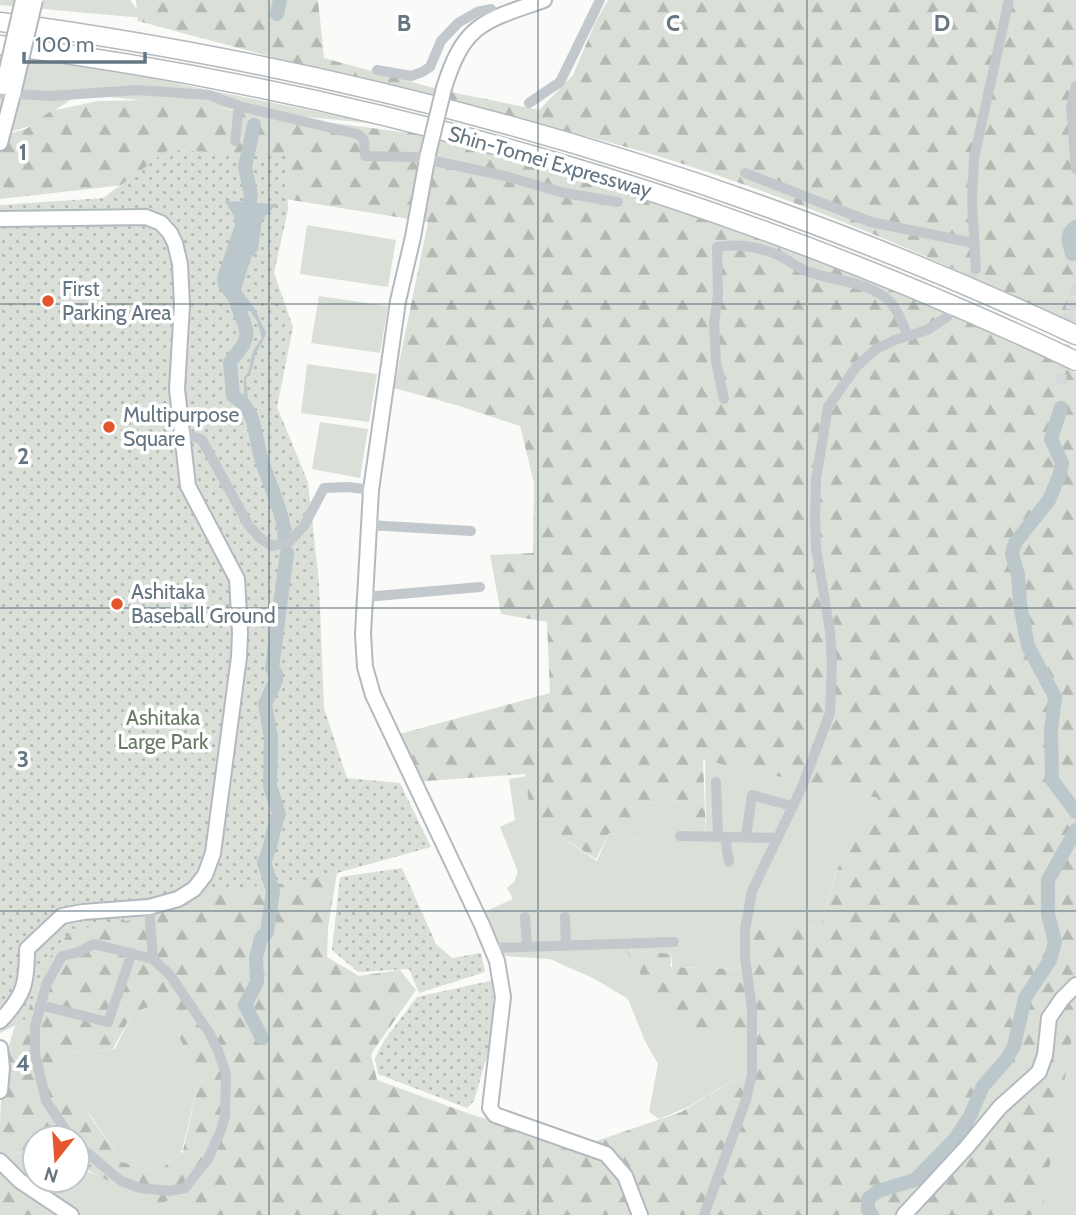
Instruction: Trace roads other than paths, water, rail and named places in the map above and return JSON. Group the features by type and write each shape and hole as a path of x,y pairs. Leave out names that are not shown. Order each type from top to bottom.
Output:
{"highway":[{"name":"Shin-Tomei Expressway","path":"0,22 100,36 285,70 533,132 640,165 821,227 919,265 1076,335"},
{"name":"Shin-Tomei Expressway","path":"0,44 185,73 392,118 509,148 700,207 783,236 936,297 1076,361"}],"street":[{"path":"0,143 23,0"},
{"path":"6,93 34,0"},
{"path":"377,70 411,76 422,72 430,67 441,41 458,23 477,12 544,0"},
{"path":"529,103 560,82 600,0"},
{"path":"976,269 972,202 974,158 1009,0"},
{"path":"491,9 466,38 453,60 444,88 427,156 413,237 398,301 370,490 363,634 365,667 373,695 482,925 501,978 503,997 490,1108 495,1115 606,1154 625,1177 640,1215"},
{"path":"1076,86 1071,108 1076,169"},
{"path":"6,93 50,96 138,90 209,95 239,106 363,136 365,156 427,156 564,193 618,202"},
{"path":"235,141 239,106"},
{"path":"745,173 871,222 974,243"},
{"path":"0,219 146,217 161,223 170,233 180,264 182,305 177,389 188,486 237,579 240,633 213,853 205,874 194,890 178,899 149,907 62,916 27,949 27,974 18,1002 0,1021"},
{"path":"724,399 716,362 714,323 718,295 717,247 730,244 763,250 812,273 864,287 886,297 908,335"},
{"path":"704,1215 742,1111 751,1074 752,1009 745,957 745,930 751,891 802,787 830,713 830,631 816,548 815,518 816,479 828,407 856,367 870,354 908,335 927,330 947,317"},
{"path":"180,431 202,440 249,526 272,546 289,542 304,526 324,488 370,490"},
{"path":"368,524 471,531"},
{"path":"365,597 480,587"},
{"path":"716,782 721,837 729,862"},
{"path":"746,837 752,795 792,806"},
{"path":"680,836 777,838"},
{"path":"149,907 153,959"},
{"path":"526,917 527,947"},
{"path":"565,917 566,946"},
{"path":"492,948 674,942"},
{"path":"62,1124 46,1101 39,1077 35,1054 35,1027 46,985 62,956 79,952 94,944 153,959 170,975 210,1034 218,1051 226,1074 221,1130 208,1159 185,1188 169,1191 140,1188 121,1181 91,1156"},
{"path":"40,1005 108,1022 132,953"},
{"path":"904,1215 1000,1107 1039,1072 1045,1055 1049,1018 1076,985"},
{"path":"0,1048 0,1091"},
{"path":"0,1161 20,1181 71,1215"}],"waterway":[{"path":"277,14 280,0"},
{"path":"246,221 251,195 245,167 254,125"},
{"path":"1072,254 1069,235 1076,227"},
{"path":"235,298 245,325 246,337 230,362 233,396 242,402 253,421 261,458 282,519 285,540"},
{"path":"1061,408 1051,439 1062,463 1060,474 1049,500 1015,543 1012,554 1018,575 1028,646 1055,697 1051,730 1052,780 1076,812"},
{"path":"262,1038 245,1005 257,982 256,957 261,939 267,932 273,891 264,862 279,814 270,786 271,737 265,704 276,680 272,668 287,553"},
{"path":"872,1215 868,1210 868,1199 878,1191 915,1180 955,1139 970,1116 983,1086 1006,1060 1014,1046 1025,998 1050,960 1055,942 1048,914 1048,880 1076,830"}],"tunnel":[{"path":"953,307 976,269"},
{"path":"1061,384 1067,322 1076,286"}],"place":[{"name":"First Parking Area","path":"48,301"},
{"name":"Multipurpose Square","path":"109,427"},
{"name":"Ashitaka Baseball Ground","path":"117,604"}],"park label":[{"name":"Ashitaka Large Park","path":"163,730"}]}
